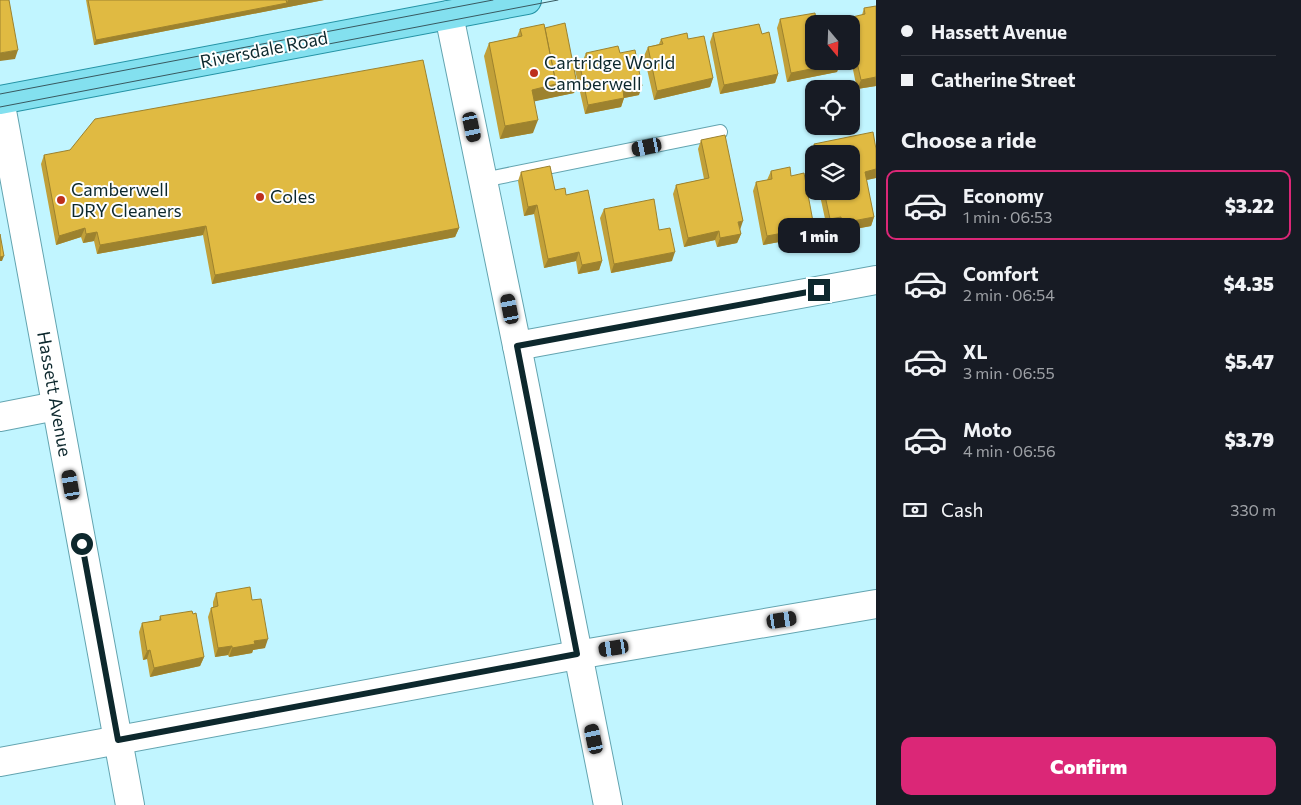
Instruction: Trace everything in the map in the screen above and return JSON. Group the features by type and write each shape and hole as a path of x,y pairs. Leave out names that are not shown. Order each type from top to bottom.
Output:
{"main road":[{"name":"Riversdale Road","path":"0,100 528,0"}],"street":[{"path":"449,15 608,805"},
{"name":"Hassett Avenue","path":"0,100 130,805"},
{"path":"517,346 876,280"},
{"path":"0,417 56,406"},
{"path":"0,762 577,654 876,604"}],"lane":[{"path":"483,180 720,132"}],"building":[{"path":"0,0 9,0 18,50 0,53"},
{"path":"88,0 286,0 287,3 96,40"},
{"path":"876,6 876,77 861,80 859,70 860,15 865,14 864,8"},
{"path":"815,13 815,15 805,15 806,70 791,73 780,19"},
{"path":"565,23 577,84 555,88 556,84 545,28"},
{"path":"544,24 556,84 532,90 538,120 505,126 489,43 522,36 520,29"},
{"path":"759,24 762,34 769,32 778,74 724,85 713,33"},
{"path":"687,33 688,39 704,36 713,78 657,91 648,47 663,44 661,39"},
{"path":"618,46 620,53 635,50 642,86 623,90 624,98 588,105 579,61 587,59 586,53"},
{"name":"Coles","path":"423,60 459,228 215,275 206,226 100,245 97,232 86,234 85,228 59,236 44,155 70,150 95,119"},
{"path":"873,132 876,149 876,169 865,172 874,217 842,223 841,217 830,219 826,200 860,200 860,145 814,144"},
{"path":"725,135 743,221 738,222 741,234 720,238 719,231 688,238 676,185 709,178 701,140"},
{"path":"550,166 555,190 565,188 566,195 588,190 602,261 582,265 579,252 548,259 537,205 528,207 521,172"},
{"path":"790,167 791,176 804,173 805,200 809,200 814,227 767,236 756,182 772,179 771,171"},
{"path":"654,199 659,230 670,228 675,252 614,264 604,209"},
{"path":"0,234 4,256 0,257"},
{"path":"250,587 252,600 261,599 268,639 254,641 255,644 232,648 232,646 218,648 211,608 218,606 216,593"},
{"path":"192,611 193,614 196,613 204,657 154,668 150,650 147,651 142,623 161,620 160,616"}],"tram line":[{"path":"0,94 493,0"},
{"path":"0,107 558,0"}],"place":[{"name":"Cartridge World Camberwell","path":"534,73"},
{"name":"Coles","path":"260,197"},
{"name":"Camberwell DRY Cleaners","path":"61,200"}],"route":[{"path":"82,544 118,740 577,654 517,346 819,290"}]}
